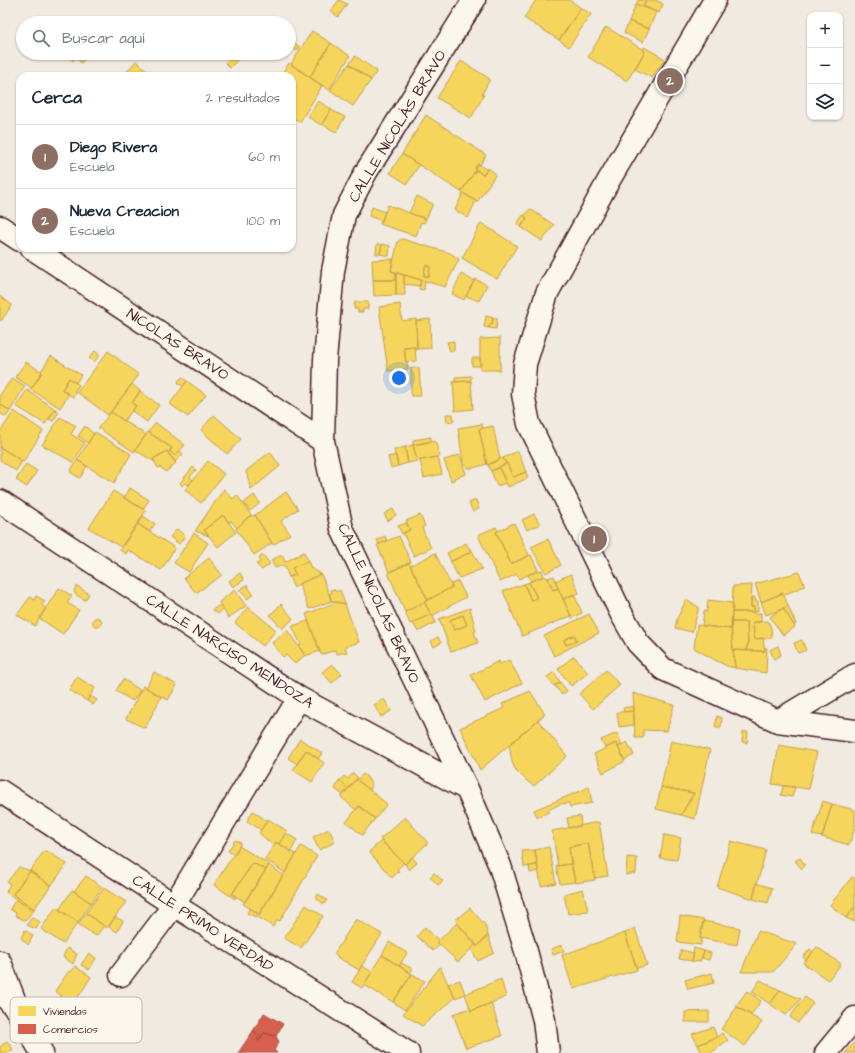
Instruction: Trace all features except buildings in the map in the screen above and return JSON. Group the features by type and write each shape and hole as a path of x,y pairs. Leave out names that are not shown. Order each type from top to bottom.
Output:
{"street":[{"name":"CALLE NICOLÁS BRAVO","path":"474,0 366,172 344,215 333,271 325,360 324,441 342,529 467,789 500,866 526,951 544,1020 548,1053"},
{"path":"716,0 609,180 547,293 526,364 522,394 529,424 620,613 638,643 662,669 778,721 855,731"},
{"path":"0,227 16,237"},
{"name":"NICOLAS BRAVO","path":"38,252 324,441"},
{"name":"CALLE NARCISO MENDOZA","path":"0,501 299,698 467,789"},
{"path":"778,721 855,675"},
{"path":"121,975 174,904 299,698"},
{"name":"CALLE PRIMO VERDAD","path":"0,791 408,1053"},
{"path":"0,962 12,997"},
{"path":"0,991 10,1002"},
{"path":"826,1053 855,1018"},
{"path":"36,1043 42,1053"}],"place":[{"name":"Nueva Creacion","path":"670,81"},
{"name":"Diego Rivera","path":"594,539"}]}
